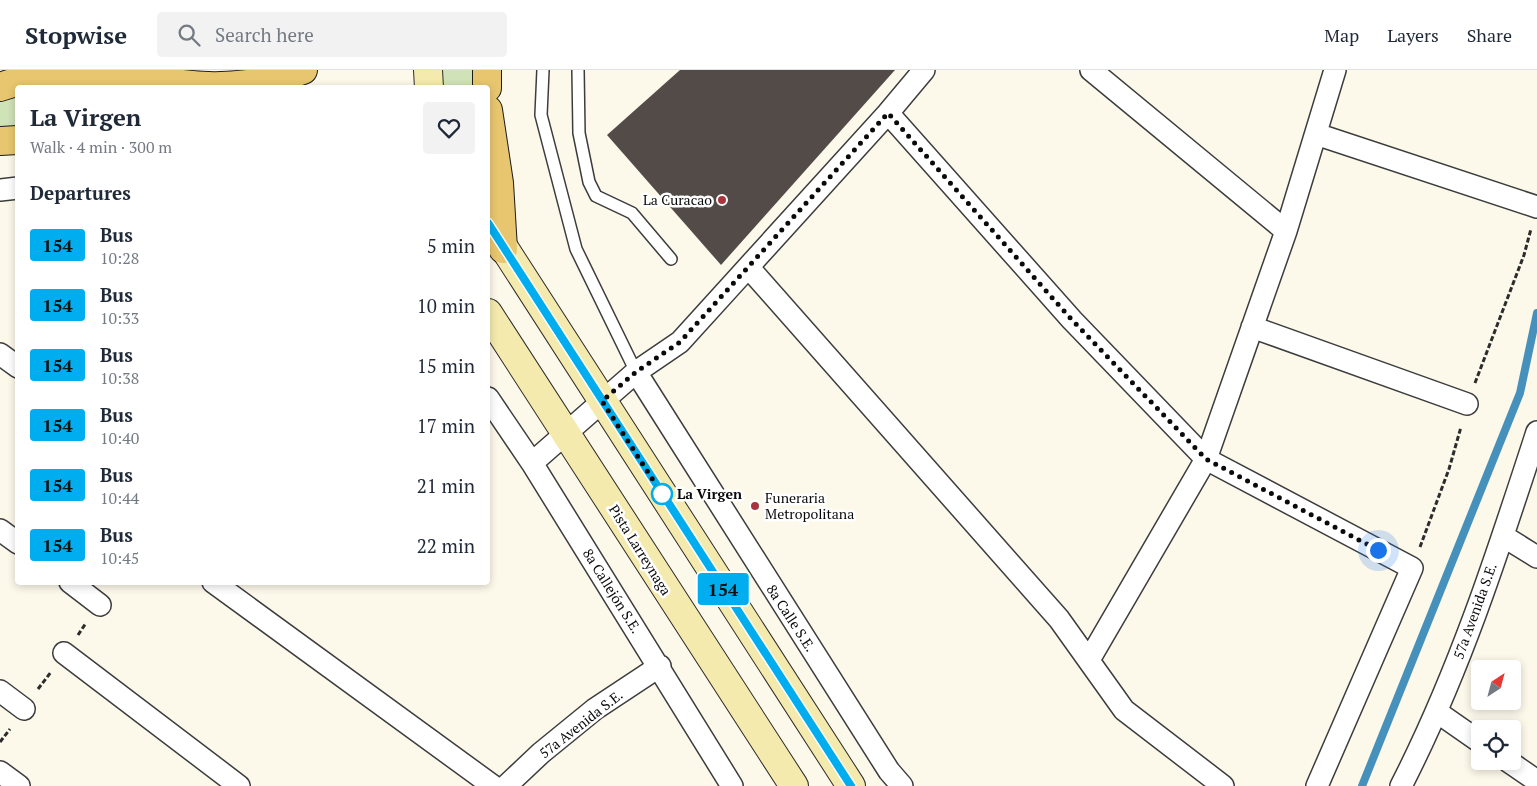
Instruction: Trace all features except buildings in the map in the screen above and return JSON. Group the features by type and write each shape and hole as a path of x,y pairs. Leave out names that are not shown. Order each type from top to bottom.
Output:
{"main road":[{"path":"125,70 162,82"},
{"path":"238,85 284,77 303,70"},
{"path":"428,70 429,85"},
{"path":"487,70 487,85"},
{"path":"0,87 39,76 75,73 200,85"},
{"path":"490,123 499,183 503,249"},
{"path":"0,141 15,140"},
{"path":"490,226 850,786"},
{"name":"Pista Larreynaga","path":"490,316 668,595 794,786"}],"street":[{"path":"532,464 636,372 680,342 749,268 888,113 924,70"},
{"path":"1091,70 1286,231"},
{"path":"1089,660 1206,459 1286,231 1335,70"},
{"path":"888,113 1072,320 1206,459 1412,568 1317,786"},
{"path":"1316,134 1537,207"},
{"path":"0,190 15,188"},
{"path":"749,268 1059,618 1124,710 1223,786"},
{"path":"1252,327 1468,404"},
{"path":"0,354 15,365"},
{"name":"8a Calle S.E.","path":"636,372 889,771 902,786"},
{"name":"8a Callejón S.E.","path":"490,401 660,666 732,786"},
{"name":"57a Avenida S.E.","path":"1402,786 1437,712 1503,536 1537,432"},
{"path":"0,530 15,541"},
{"path":"1503,536 1537,557"},
{"path":"74,585 100,605"},
{"path":"217,585 493,786"},
{"path":"64,653 239,786"},
{"name":"57a Avenida S.E.","path":"506,786 541,753 595,709 660,666"},
{"path":"0,690 24,709"},
{"path":"1437,712 1471,736"},
{"path":"1521,770 1537,781"},
{"path":"0,772 19,786"}],"lane":[{"path":"543,70 541,115 576,249 636,372"},
{"path":"580,72 579,133 589,182 596,196 632,213 671,259"}],"green space":[{"path":"428,70 487,70 487,85 429,85"},
{"path":"0,87 15,88 15,140 0,141"}],"waterway":[{"path":"1362,786 1520,393 1537,313"}],"bus line":[{"name":"154","path":"490,226 851,786"}],"place":[{"name":"La Curacao","path":"722,200"},
{"name":"La Virgen","path":"662,494"},
{"name":"Funeraria Metropolitana","path":"755,506"}],"route":[{"path":"662,494 602,401 636,372 680,342 888,113 1072,320 1206,459 1378,550"}]}
